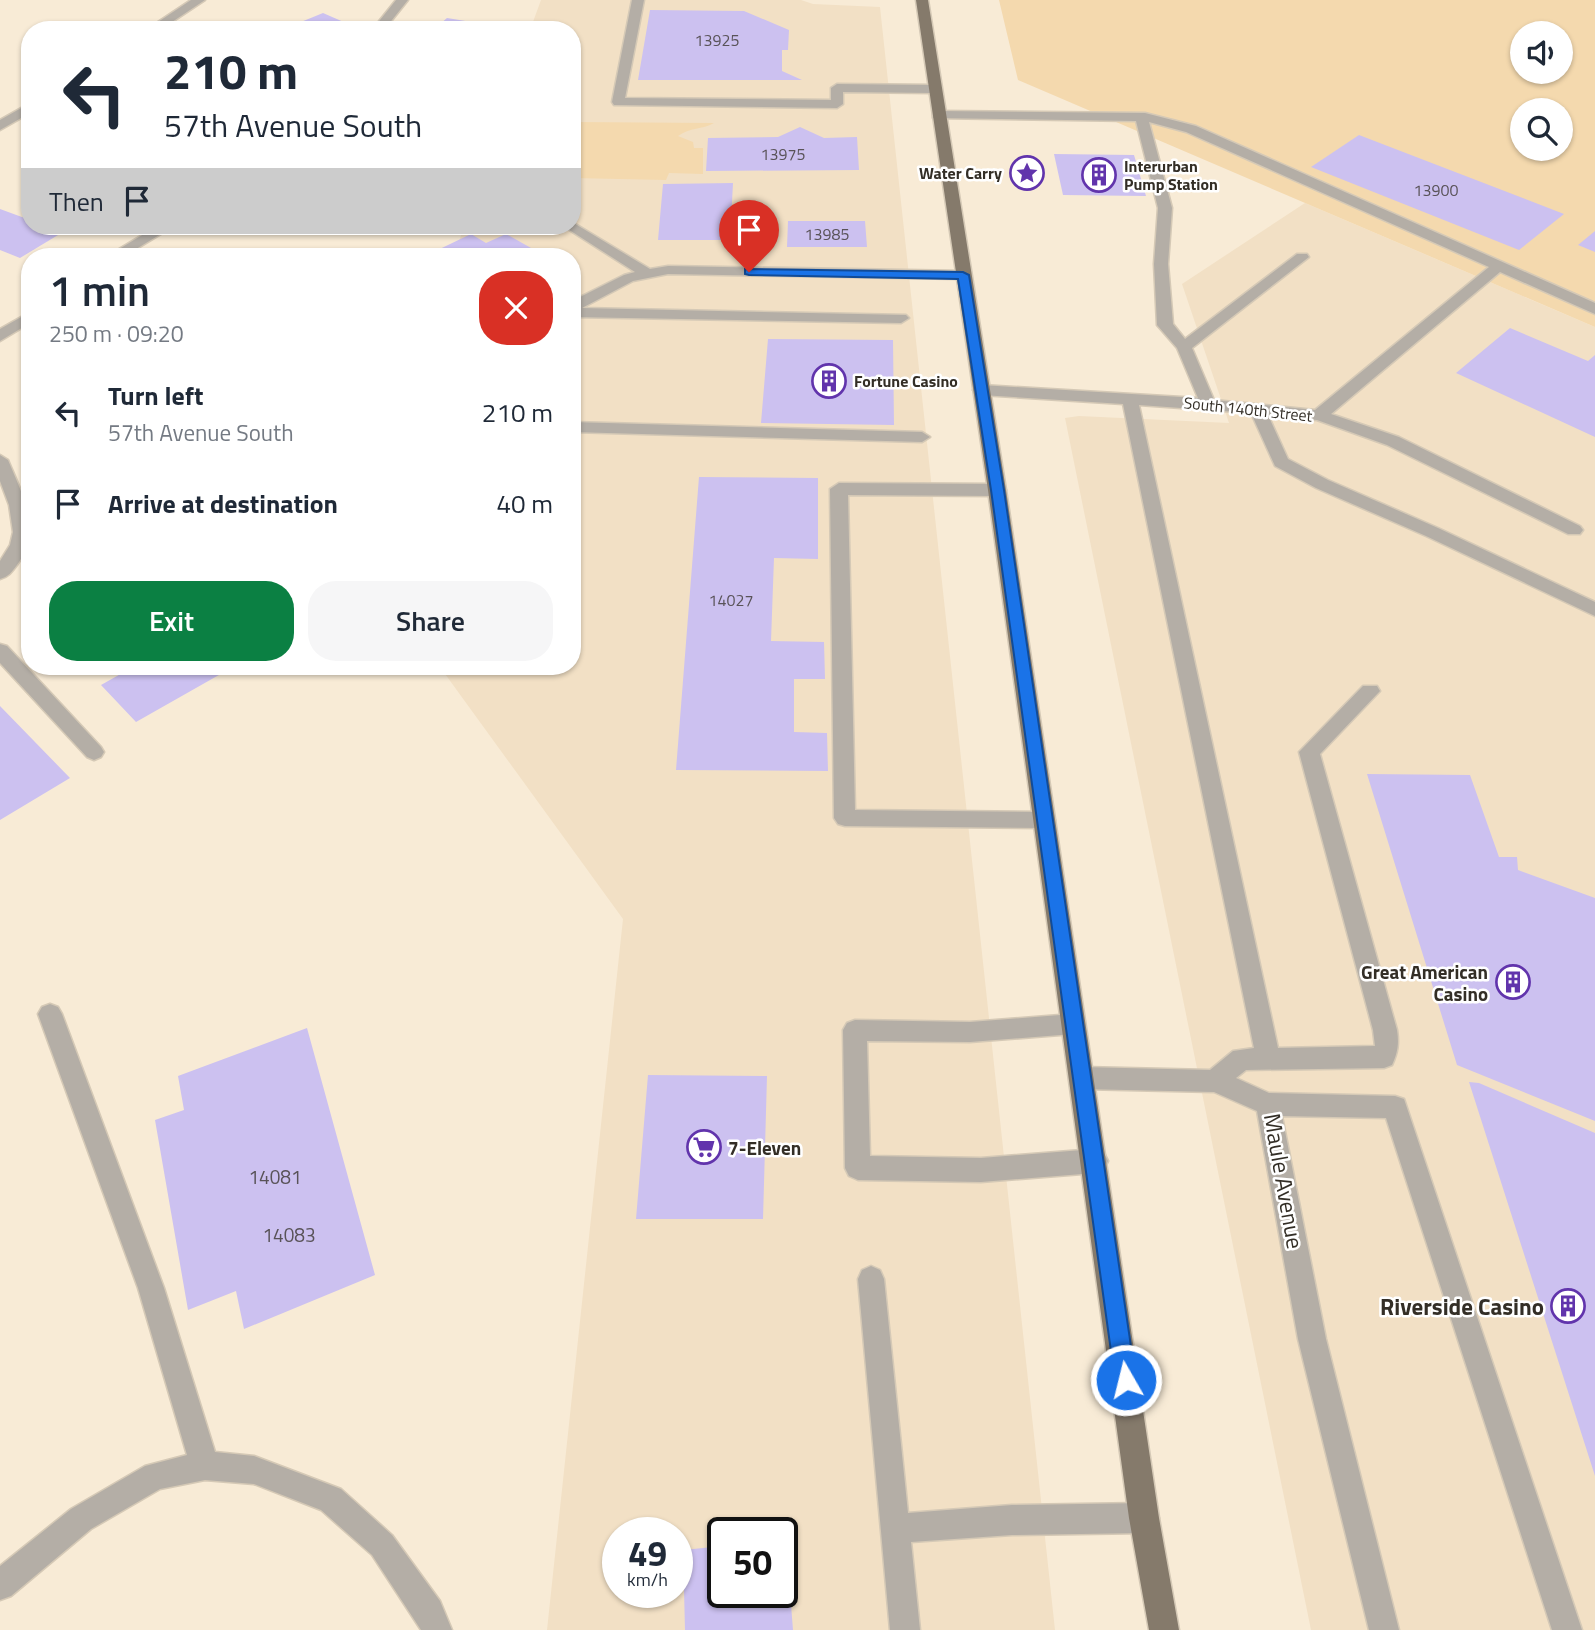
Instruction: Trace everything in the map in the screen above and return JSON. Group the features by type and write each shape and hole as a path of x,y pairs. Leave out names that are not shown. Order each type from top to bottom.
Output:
{"main road":[{"path":"922,0 997,490 1144,1518 1164,1630"}],"street":[{"path":"166,21 199,0"},
{"path":"385,21 402,0"},
{"path":"638,0 618,102 837,104 837,88 934,89"},
{"path":"0,126 21,113"},
{"path":"938,115 1140,117 1191,129 1595,309"},
{"path":"1140,117 1165,208 1161,264 1165,325 1184,347 1208,404"},
{"path":"581,233 646,273"},
{"path":"129,248 151,235"},
{"path":"1184,347 1301,257"},
{"path":"1319,415 1499,266"},
{"path":"581,304 616,283 646,273 668,270 963,275"},
{"path":"581,309 901,318"},
{"path":"0,336 21,322"},
{"name":"South 140th Street","path":"981,390 1130,398 1319,415 1394,441 1574,530"},
{"path":"1130,398 1268,1059"},
{"path":"1256,408 1281,461 1322,484 1432,532 1595,610"},
{"path":"581,426 922,437"},
{"path":"0,460 21,518"},
{"path":"997,490 839,489 845,818 1044,820"},
{"path":"4,570 21,545"},
{"path":"0,651 21,674"},
{"path":"22,675 93,752"},
{"path":"1215,1081 1241,1059 1384,1057 1387,1044 1309,752 1370,691"},
{"path":"50,1014 151,1287 205,1466"},
{"path":"1073,1024 970,1032 855,1030 858,1168 981,1170 1095,1161"},
{"path":"1082,1078 1215,1081 1268,1104"},
{"name":"Maule Avenue","path":"1384,1630 1312,1339 1268,1104 1395,1107 1567,1630"},
{"path":"871,1279 905,1630"},
{"path":"0,1585 81,1519 155,1476 205,1466 254,1471 331,1499 382,1545 429,1612 437,1630"},
{"path":"895,1529 1012,1521 1144,1518"}],"shaded area":[{"path":"541,0 801,0 813,4 880,7 1055,1630 547,1630 623,919 446,675 581,675 581,248 457,248 461,235 581,235 581,21 533,21"},
{"path":"999,0 1595,0 1595,327 1018,80"},
{"path":"581,122 714,123 678,136 693,142 694,148 703,148 703,174 669,173 666,180 581,178"},
{"path":"1305,203 1595,327 1595,1630 1311,1630 1065,418 1079,416 1229,423 1182,284"}],"building":[{"path":"650,10 744,11 789,30 788,50 782,50 782,71 802,80 638,80"},
{"path":"323,13 341,21 303,21"},
{"path":"447,18 465,21 444,21"},
{"path":"800,127 824,138 857,137 859,170 706,171 708,138 778,137"},
{"path":"1359,135 1564,214 1519,250 1311,167"},
{"name":"Interurban Pump Station","path":"1054,154 1134,155 1146,196 1063,195"},
{"path":"733,183 730,240 658,240 663,184"},
{"path":"0,209 21,217 21,235 58,235 37,248 21,248 20,258 0,250"},
{"path":"788,221 865,221 867,247 787,247"},
{"path":"1595,231 1595,252 1578,245"},
{"path":"469,235 486,243 508,235 531,248 442,248"},
{"path":"1510,328 1588,361 1595,355 1595,437 1456,373"},
{"name":"Fortune Casino","path":"768,339 893,340 894,425 761,423"},
{"path":"699,477 818,478 818,559 774,558 771,641 824,642 825,679 794,679 794,732 827,733 828,771 676,770"},
{"path":"119,675 219,675 136,722 101,685"},
{"path":"0,706 70,778 0,820"},
{"name":"Great American Casino","path":"1367,774 1470,775 1499,857 1517,857 1518,870 1595,898 1595,1121 1457,1065"},
{"path":"307,1028 375,1275 244,1329 236,1291 188,1310 155,1120 184,1110 178,1076"},
{"name":"7-Eleven","path":"648,1075 767,1076 763,1219 636,1219"},
{"name":"Riverside Casino","path":"1469,1082 1479,1083 1595,1133 1595,1476"},
{"path":"707,1548 707,1608 791,1608 793,1630 685,1630 684,1608 693,1608 693,1549"}],"place":[{"name":"Water Carry","path":"1027,173"},
{"name":"Interurban Pump Station","path":"1099,175"},
{"name":"Fortune Casino","path":"829,381"},
{"name":"Great American Casino","path":"1513,982"},
{"name":"7-Eleven","path":"704,1147"},
{"name":"Riverside Casino","path":"1568,1306"}],"route":[{"path":"749,272 963,275 997,490 1126,1380"}]}
